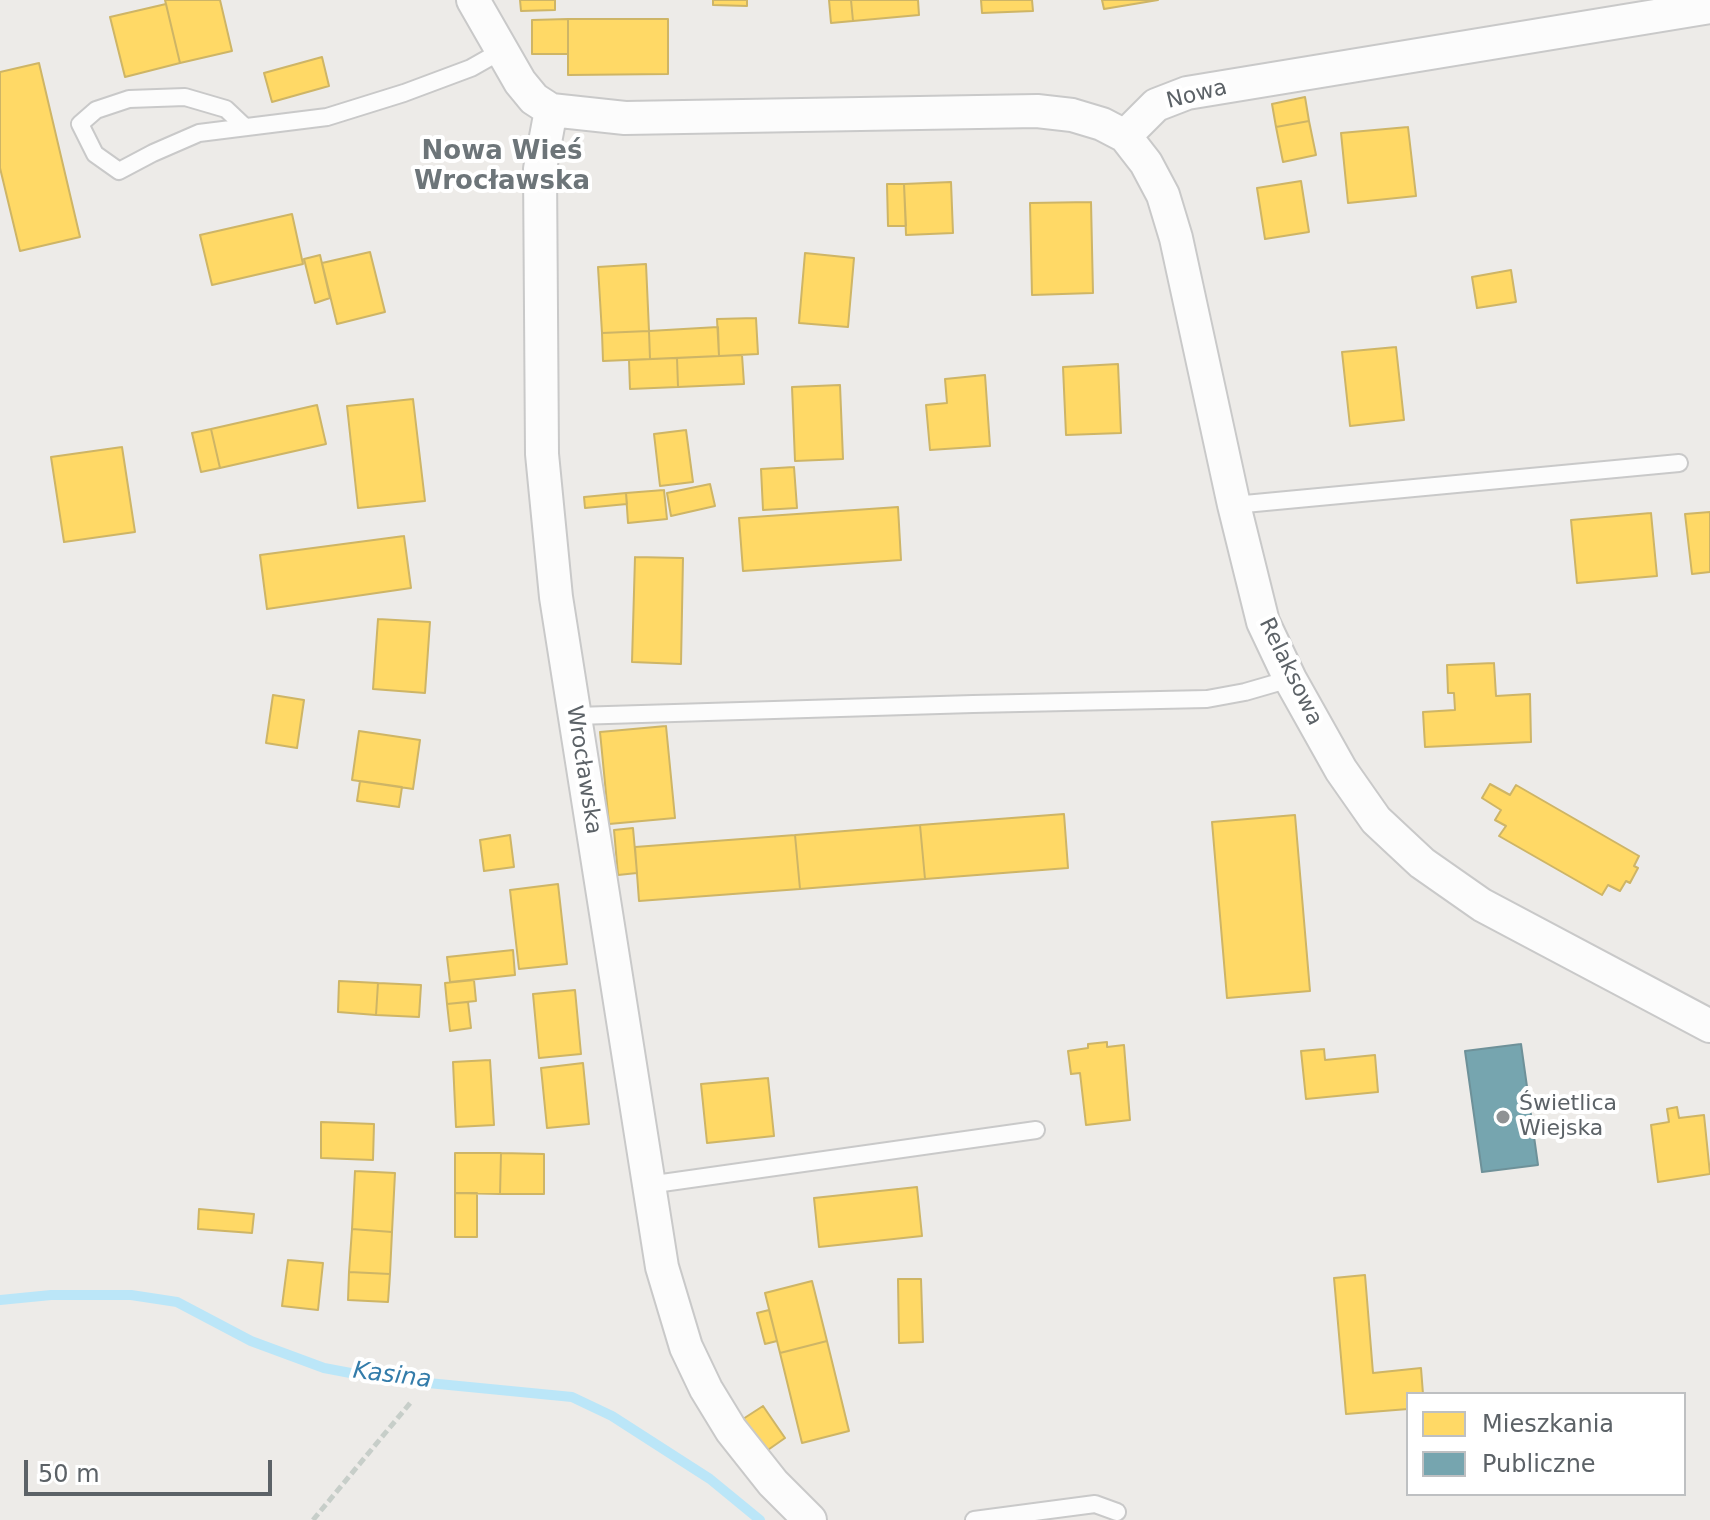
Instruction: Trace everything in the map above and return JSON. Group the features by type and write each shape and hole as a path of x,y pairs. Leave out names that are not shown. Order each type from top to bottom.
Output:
{"street":[{"path":"473,0 520,82 534,99 551,110 625,118 1037,111 1072,115 1102,124 1125,136"},
{"name":"Nowa","path":"1125,136 1156,105 1187,93 1710,7"},
{"name":"Wrocławska","path":"551,110 540,169 542,454 556,597 662,1267 686,1347 706,1389 731,1430 773,1483 810,1520"},
{"name":"Relaksowa","path":"1125,136 1146,163 1163,195 1176,238 1234,505 1263,622 1290,679 1341,770 1376,820 1422,863 1482,905 1710,1026"}],"lane":[{"path":"245,127 226,109 185,97 129,99 96,110 80,124 95,154 119,171 199,133 327,117 471,68 501,51"},
{"path":"1234,505 1679,463"},
{"path":"575,716 1207,699 1290,679"},
{"path":"648,1185 1036,1130"},
{"path":"974,1520 1095,1504 1117,1512"}],"path":[{"path":"313,1520 411,1402"}],"building: Mieszkania":[{"path":"165,0 220,0 232,51 180,63"},
{"path":"520,0 555,0 555,10 521,11"},
{"path":"713,0 747,0 747,6 713,5"},
{"path":"829,0 851,0 853,21 831,23"},
{"path":"851,0 918,0 919,15 853,21"},
{"path":"981,0 1032,0 1033,11 982,13"},
{"path":"1102,0 1158,0 1104,9"},
{"path":"166,4 180,63 125,77 110,17"},
{"path":"568,19 568,54 532,54 532,20"},
{"path":"568,19 668,19 668,74 568,75"},
{"path":"322,57 329,86 272,102 264,73"},
{"path":"39,63 80,237 20,251 0,168 0,72"},
{"path":"1305,97 1309,121 1276,127 1272,104"},
{"path":"1309,121 1316,155 1283,162 1276,127"},
{"path":"1408,127 1416,196 1348,203 1341,133"},
{"path":"1301,181 1309,232 1265,239 1257,188"},
{"path":"951,182 953,233 906,235 904,184"},
{"path":"887,184 904,184 906,226 888,226"},
{"path":"1091,202 1093,293 1032,295 1030,203"},
{"path":"292,214 303,264 212,285 200,235"},
{"path":"370,252 385,312 337,324 322,263"},
{"path":"805,253 854,258 848,327 799,323"},
{"path":"320,255 330,298 315,303 304,259"},
{"path":"646,264 649,331 602,333 598,267"},
{"path":"1511,270 1516,302 1477,308 1472,277"},
{"path":"756,318 758,354 719,356 717,319"},
{"path":"718,327 719,356 650,359 649,331"},
{"path":"649,331 650,359 603,361 602,333"},
{"path":"1396,347 1404,420 1350,426 1342,352"},
{"path":"742,355 744,384 678,387 677,358"},
{"path":"677,358 678,387 630,389 629,360"},
{"path":"1118,364 1121,433 1066,435 1063,367"},
{"path":"985,375 990,446 930,450 926,405 947,403 945,379"},
{"path":"840,385 843,459 795,461 792,387"},
{"path":"413,399 425,501 358,508 347,406"},
{"path":"317,405 326,444 220,468 211,429"},
{"path":"211,429 220,468 201,472 192,433"},
{"path":"686,430 693,482 660,486 654,434"},
{"path":"122,447 135,532 64,542 51,457"},
{"path":"794,467 797,508 763,510 761,469"},
{"path":"710,484 715,506 671,516 667,493"},
{"path":"664,490 667,519 628,523 626,493"},
{"path":"626,493 627,504 585,508 584,497"},
{"path":"898,507 901,560 743,571 739,518"},
{"path":"1710,512 1710,572 1692,574 1685,514"},
{"path":"1651,513 1657,576 1577,583 1571,520"},
{"path":"404,536 411,588 267,609 260,555"},
{"path":"635,557 683,558 681,664 632,662"},
{"path":"378,619 430,622 425,693 373,689"},
{"path":"1494,663 1496,696 1530,694 1531,742 1425,747 1423,712 1455,710 1454,693 1448,693 1447,665"},
{"path":"273,695 304,700 297,748 266,743"},
{"path":"666,726 675,818 609,824 600,732"},
{"path":"359,731 420,740 413,789 352,780"},
{"path":"360,781 402,787 399,807 357,801"},
{"path":"1490,784 1510,795 1516,785 1639,856 1634,866 1638,868 1630,883 1626,881 1620,891 1608,885 1602,895 1499,836 1506,826 1495,820 1501,810 1482,798"},
{"path":"1064,814 1068,868 925,879 920,825"},
{"path":"1295,815 1310,991 1227,998 1212,822"},
{"path":"920,825 925,879 800,889 795,835"},
{"path":"633,828 637,873 618,875 614,830"},
{"path":"510,835 514,867 484,871 480,840"},
{"path":"795,835 800,889 639,901 635,847"},
{"path":"558,884 567,964 519,969 510,890"},
{"path":"513,950 515,975 450,982 447,957"},
{"path":"474,980 476,1001 447,1004 445,983"},
{"path":"339,981 378,983 376,1015 338,1012"},
{"path":"378,983 421,985 419,1017 376,1015"},
{"path":"575,990 581,1054 539,1058 533,994"},
{"path":"468,1002 471,1028 450,1031 447,1004"},
{"path":"1107,1042 1107,1047 1124,1045 1130,1120 1086,1125 1080,1073 1071,1074 1068,1051"},
{"path":"1324,1049 1325,1060 1375,1055 1378,1092 1306,1099 1301,1051"},
{"path":"490,1060 494,1125 456,1127 453,1062"},
{"path":"583,1063 589,1124 547,1128 541,1068"},
{"path":"768,1078 774,1136 707,1143 701,1084"},
{"path":"1677,1107 1679,1118 1704,1115 1710,1174 1658,1182 1651,1125 1669,1122 1667,1109"},
{"path":"321,1122 374,1124 373,1160 321,1158"},
{"path":"455,1153 501,1153 500,1194 455,1193"},
{"path":"501,1153 544,1154 544,1194 500,1194"},
{"path":"355,1171 395,1173 392,1232 352,1229"},
{"path":"917,1187 922,1236 819,1247 814,1198"},
{"path":"455,1193 477,1193 477,1237 455,1237"},
{"path":"199,1209 254,1214 252,1233 198,1229"},
{"path":"352,1229 392,1232 390,1274 349,1272"},
{"path":"288,1260 323,1263 318,1310 282,1306"},
{"path":"349,1272 390,1274 388,1302 348,1300"},
{"path":"1365,1275 1373,1373 1421,1368 1423,1392 1406,1392 1406,1409 1346,1414 1334,1278"},
{"path":"898,1279 921,1279 923,1342 899,1343"},
{"path":"812,1281 827,1341 780,1353 765,1293"},
{"path":"769,1310 777,1341 765,1344 757,1313"},
{"path":"827,1341 849,1431 802,1443 780,1353"},
{"path":"763,1406 785,1438 765,1452 743,1419"}],"building: Publiczne":[{"name":"Świetlica Wiejska","path":"1521,1044 1538,1165 1482,1172 1465,1051"}],"waterway":[{"name":"Kasina","path":"0,1300 51,1295 131,1295 177,1302 251,1341 324,1368 377,1378 572,1397 612,1416 710,1479 760,1520"}],"place":[{"name":"Świetlica Wiejska","path":"1503,1117"}],"district":[{"name":"Nowa Wieś Wrocławska","path":"502,167"}]}
